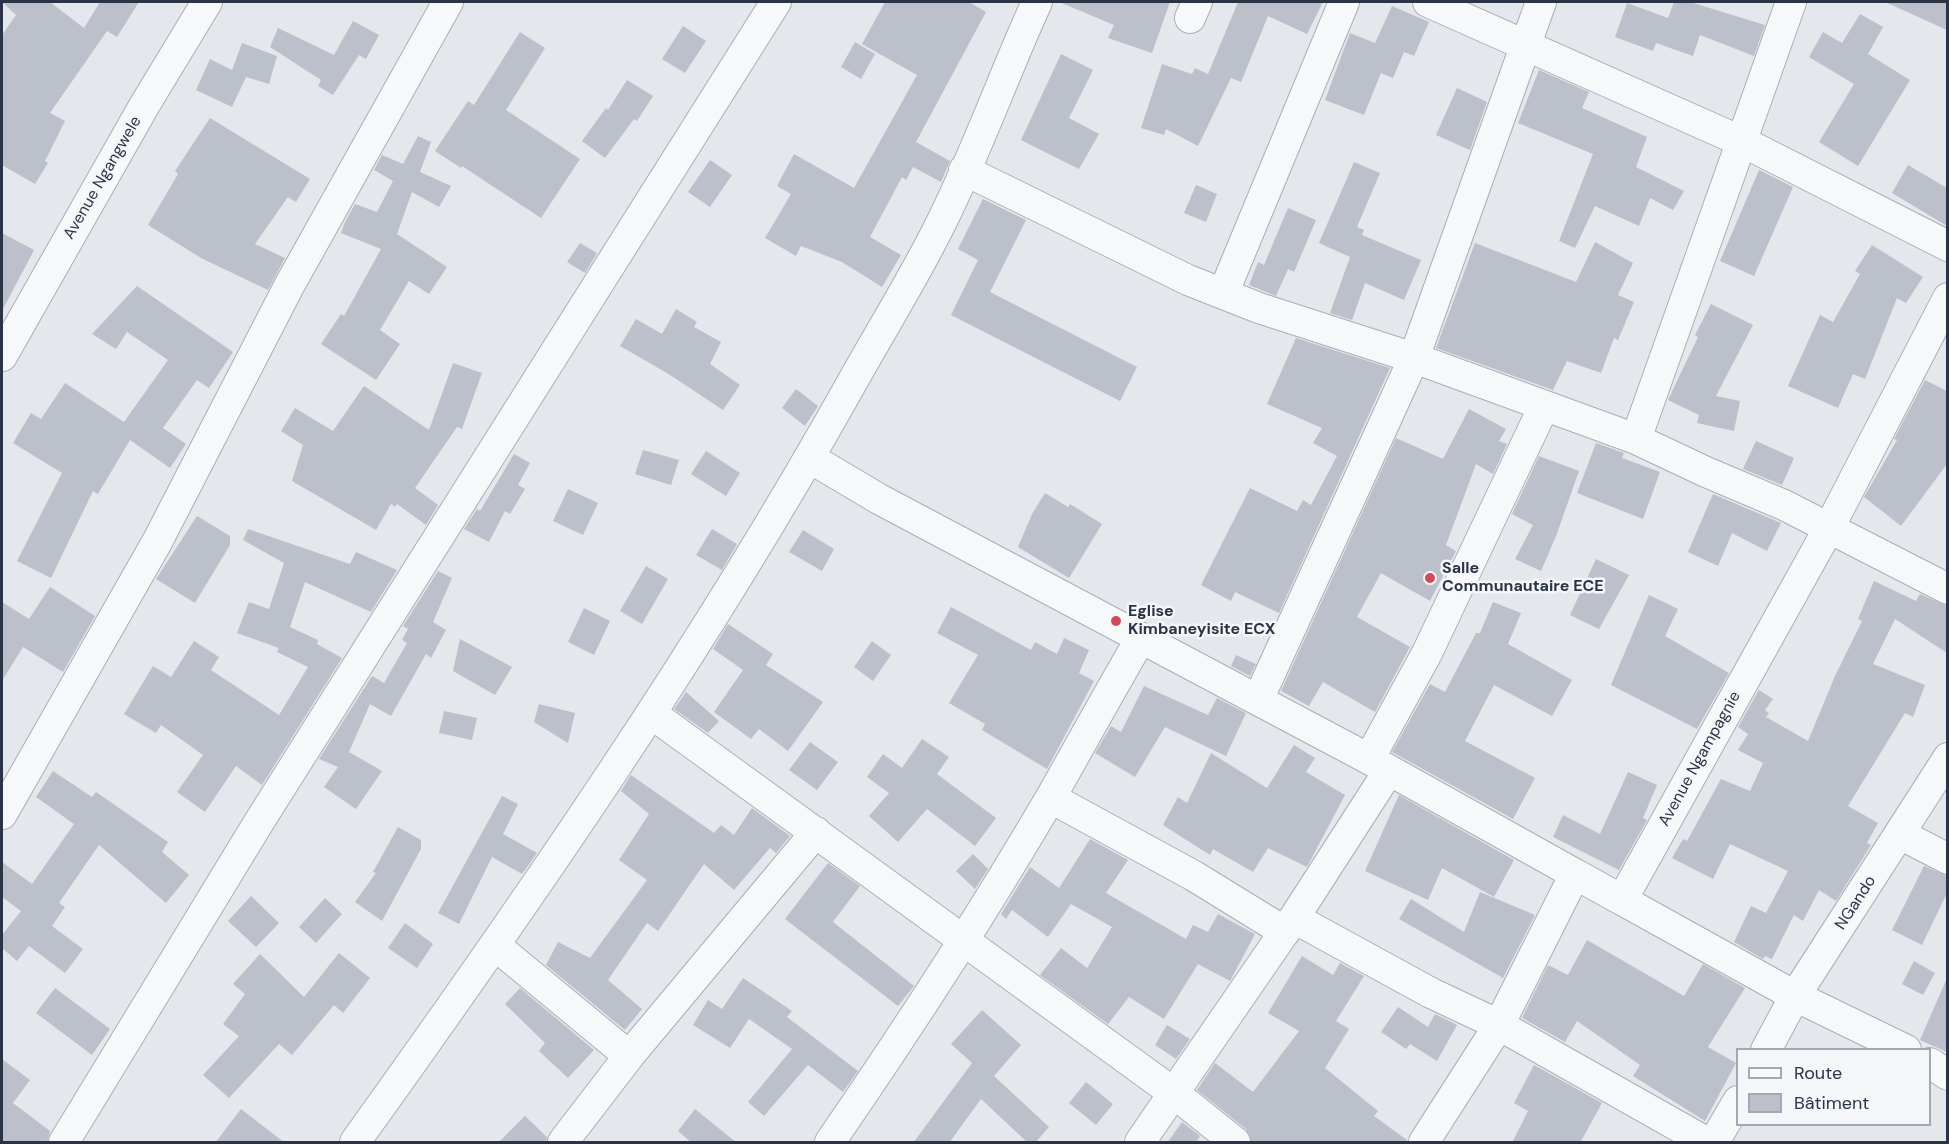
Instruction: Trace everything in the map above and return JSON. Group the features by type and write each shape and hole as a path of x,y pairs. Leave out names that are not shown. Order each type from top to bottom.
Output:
{"street":[{"name":"Avenue Ngangwele","path":"2,356 144,106 207,2"},
{"path":"2,814 157,542 289,286 448,2"},
{"path":"64,1143 266,812 776,2"},
{"path":"355,1143 496,946 652,714 699,642 810,458 941,224 1037,2"},
{"path":"1224,294 1344,2"},
{"path":"1428,2 1743,142 1947,246"},
{"path":"1258,700 1414,358 1541,2"},
{"path":"1636,439 1791,2"},
{"path":"964,170 1188,280 1414,358 1636,439 1829,528 1947,589"},
{"name":"Avenue Ngampagnie","path":"1622,900 1829,528 1947,298"},
{"path":"1140,1143 1289,925 1379,765 1427,653 1544,406"},
{"path":"810,458 879,499 1379,765 1795,996 1902,1048"},
{"path":"830,1143 910,1025 1051,798 1141,638"},
{"path":"652,714 1175,1094 1235,1143"},
{"name":"NGando","path":"1767,1048 1795,996 1947,758"},
{"path":"1051,798 1289,925 1499,1025 1706,1143"},
{"path":"564,1143 629,1056 816,832"},
{"path":"1900,834 1947,859"},
{"path":"1424,1143 1499,1025 1575,874"},
{"path":"496,946 629,1056"},
{"path":"1931,1065 1947,1075"},
{"path":"1714,1143 1736,1103"}],"building":[{"path":"2,2 50,2 84,28 100,2 139,2 117,37 107,31 50,113 65,121 45,161 48,163 35,184 2,165 2,35 16,15"},
{"path":"885,2 969,2 986,12 916,142 950,161 941,182 913,167 906,180 902,177 870,237 901,255 882,287 842,262 801,246 796,256 765,238 791,194 777,186 794,154 854,188 917,75 862,44"},
{"path":"1059,2 1170,2 1152,53 1108,38 1114,25"},
{"path":"1238,2 1323,2 1307,34 1268,16 1241,82 1231,78 1198,146 1166,129 1164,135 1141,128 1162,64 1192,74 1195,68 1208,74"},
{"path":"1674,2 1690,2 1765,25 1754,56 1700,35 1693,56 1656,43 1653,51 1615,37 1627,3 1668,18"},
{"path":"1885,2 1947,2 1947,30"},
{"path":"1392,6 1429,22 1414,56 1404,52 1393,78 1381,73 1364,115 1325,100 1350,33 1375,43"},
{"path":"1860,14 1883,27 1868,54 1910,80 1858,166 1819,142 1854,84 1809,57 1823,32 1842,43"},
{"path":"353,21 379,35 366,59 359,55 333,95 318,86 321,80 270,47 278,28 334,55"},
{"path":"683,26 706,41 685,73 662,59"},
{"path":"520,32 545,48 506,110 580,159 541,218 435,151 468,101 474,105"},
{"path":"855,42 875,54 861,79 841,67"},
{"path":"242,43 277,56 269,84 246,77 232,107 196,90 210,59 232,70"},
{"path":"1061,54 1093,70 1069,118 1099,134 1079,169 1021,140"},
{"path":"1539,70 1589,92 1582,108 1647,137 1636,167 1684,191 1673,210 1650,198 1639,226 1595,206 1575,248 1559,241 1593,154 1518,123"},
{"path":"627,80 653,96 637,121 634,119 605,158 582,141 606,108 608,110"},
{"path":"1457,88 1487,102 1470,150 1436,135"},
{"path":"210,118 310,179 296,202 288,197 255,244 285,258 268,290 201,258 148,225 178,174 175,171"},
{"path":"418,136 431,142 420,172 451,186 439,207 412,192 397,234 447,267 429,294 409,281 380,330 400,344 376,380 321,344 341,314 344,316 381,249 341,233 345,222 355,204 377,212 393,181 374,170 382,155 403,164"},
{"path":"710,160 732,175 710,207 688,192"},
{"path":"1354,162 1380,173 1357,227 1364,230 1362,235 1421,260 1404,300 1365,283 1352,320 1330,313 1350,257 1319,243"},
{"path":"1908,165 1947,188 1947,226 1892,193"},
{"path":"1759,170 1793,187 1754,276 1720,261"},
{"path":"1196,185 1217,194 1206,222 1184,213"},
{"path":"983,199 1026,220 990,292 1137,367 1120,401 951,315 978,260 958,249"},
{"path":"1288,208 1316,220 1294,272 1288,269 1276,296 1249,285 1258,262 1264,265"},
{"path":"2,233 34,250 2,311"},
{"path":"1595,242 1633,263 1618,295 1634,302 1618,340 1614,338 1601,373 1567,361 1553,390 1436,348 1475,243 1576,282"},
{"path":"580,243 597,253 585,273 567,262"},
{"path":"1872,245 1923,277 1906,303 1897,298 1865,379 1853,374 1838,408 1788,386 1820,315 1833,322 1860,274 1855,271"},
{"path":"137,286 233,352 209,388 197,380 163,428 186,444 170,468 130,440 98,494 93,491 51,578 17,561 62,473 13,443 31,413 41,419 65,383 124,422 168,360 127,332 116,349 92,334"},
{"path":"1711,304 1753,325 1716,396 1740,401 1734,431 1697,423 1699,415 1668,400 1698,337 1695,335"},
{"path":"676,309 697,322 694,327 721,342 710,364 740,385 723,410 667,373 620,346 636,319 662,334"},
{"path":"1296,338 1390,368 1279,613 1235,592 1231,601 1201,585 1250,488 1297,511 1303,500 1311,505 1337,456 1313,443 1322,428 1267,404"},
{"path":"453,363 482,373 462,429 457,427 415,488 438,505 426,525 397,504 395,507 391,504 376,530 292,481 303,445 281,431 295,408 333,431 364,386 429,430"},
{"path":"1925,380 1947,391 1947,464 1901,526 1864,497 1897,440 1894,439"},
{"path":"796,389 818,406 805,426 782,408"},
{"path":"1469,409 1506,429 1499,441 1507,444 1493,474 1476,464 1446,545 1456,551 1430,601 1381,573 1357,617 1410,647 1375,712 1323,682 1309,706 1281,691 1396,438 1443,459"},
{"path":"1756,441 1794,458 1782,485 1743,469"},
{"path":"1596,443 1624,453 1622,458 1660,472 1643,519 1577,493"},
{"path":"643,450 679,460 671,485 635,474"},
{"path":"706,451 740,473 726,496 691,474"},
{"path":"514,454 530,463 518,485 525,489 510,514 505,511 489,542 464,529 477,509 480,511"},
{"path":"1539,456 1579,471 1541,571 1515,559 1533,525 1512,514"},
{"path":"568,489 598,503 583,535 553,521"},
{"path":"1045,493 1068,507 1070,504 1102,524 1069,578 1018,547 1032,514"},
{"path":"1713,494 1781,523 1767,551 1732,533 1718,566 1688,552"},
{"path":"197,516 230,536 230,545 195,603 156,579"},
{"path":"248,529 350,564 356,552 397,570 371,612 305,582 290,627 318,640 317,644 342,658 262,785 236,766 205,812 177,792 203,755 161,725 156,733 124,714 153,666 171,677 194,641 219,657 211,670 279,715 308,667 277,652 279,648 237,633 249,602 269,609 284,563 243,540"},
{"path":"712,529 737,544 722,570 696,555"},
{"path":"803,530 834,549 822,571 789,552"},
{"path":"1596,559 1629,575 1599,629 1570,615"},
{"path":"646,566 668,579 642,624 620,611"},
{"path":"438,571 452,578 433,622 446,630 431,658 426,654 391,716 370,704 349,752 382,771 356,809 324,787 338,767 319,759 372,676 384,683 407,643 402,640 408,629 403,626"},
{"path":"1874,581 1916,601 1920,594 1947,606 1947,653 1895,619 1873,664 1925,685 1913,717 1905,713 1848,806 1878,823 1867,843 1871,845 1836,901 1819,890 1803,921 1794,915 1772,959 1765,956 1763,959 1734,942 1751,906 1766,913 1788,871 1730,844 1713,879 1672,858 1683,839 1687,841 1721,779 1750,791 1763,763 1738,750 1748,734 1738,727 1759,690 1773,699 1765,710 1769,713 1766,717 1808,741 1835,676 1862,621 1858,619"},
{"path":"50,587 95,616 63,672 23,647 2,681 2,602 29,619"},
{"path":"1649,595 1678,609 1665,636 1729,673 1697,729 1611,685"},
{"path":"1493,602 1521,613 1508,644 1572,680 1552,716 1494,685 1465,741 1535,778 1513,819 1392,752 1430,684 1445,692 1476,633 1480,633"},
{"path":"951,607 1031,650 1035,642 1057,654 1064,638 1089,650 1079,673 1094,681 1047,769 982,730 985,724 949,703 978,655 937,633"},
{"path":"584,608 610,621 594,655 568,642"},
{"path":"728,624 773,654 766,665 823,702 788,751 759,729 751,739 714,712 743,670 713,649"},
{"path":"460,639 512,667 495,695 453,671"},
{"path":"872,641 891,655 873,681 854,667"},
{"path":"1236,655 1256,664 1250,676 1231,666"},
{"path":"1144,686 1208,715 1217,698 1246,713 1226,756 1165,727 1135,777 1095,753 1111,726 1121,732"},
{"path":"686,692 719,721 708,733 674,709"},
{"path":"539,704 575,713 568,743 534,722"},
{"path":"444,711 477,718 472,740 439,733"},
{"path":"922,739 949,757 937,774 996,818 975,846 927,809 898,842 869,816 889,793 867,777 883,754 902,768"},
{"path":"810,742 838,762 817,790 789,770"},
{"path":"1294,745 1315,758 1306,772 1345,795 1307,867 1268,848 1253,872 1213,849 1210,855 1163,825 1178,797 1187,803 1211,753 1267,788"},
{"path":"53,771 92,797 96,792 168,842 162,852 189,875 166,903 99,845 59,903 65,907 52,926 83,949 65,973 29,946 17,961 2,948 2,935 21,911 2,897 2,862 32,884 74,824 36,797"},
{"path":"1628,772 1657,785 1643,818 1647,820 1619,870 1553,837 1563,815 1600,834"},
{"path":"631,775 714,833 721,825 734,835 752,808 790,836 776,853 770,848 734,890 704,864 658,931 647,923 608,980 642,1009 625,1030 546,965 558,942 590,958 647,880 619,860 649,814 621,791"},
{"path":"1399,795 1514,860 1494,897 1442,868 1428,900 1365,871"},
{"path":"502,796 518,804 503,834 537,853 522,874 492,857 459,924 438,913"},
{"path":"398,827 421,840 421,849 382,921 355,902 376,873 373,872"},
{"path":"1090,839 1128,860 1106,893 1186,939 1193,925 1208,932 1218,914 1255,934 1230,981 1198,964 1164,1019 1129,997 1108,1024 1040,975 1061,948 1087,968 1112,927 1071,904 1048,937 1012,910 1006,919 1001,914 1030,867 1059,888"},
{"path":"973,854 988,869 975,889 956,871"},
{"path":"828,863 860,886 833,922 914,986 898,1006 785,919"},
{"path":"1924,866 1947,876 1947,893 1922,945 1892,930"},
{"path":"1480,892 1535,915 1503,978 1399,919 1411,899 1464,932"},
{"path":"251,896 279,923 256,947 228,921"},
{"path":"325,898 342,914 316,943 299,927"},
{"path":"405,923 433,944 417,968 388,948"},
{"path":"1587,940 1684,996 1703,964 1745,988 1708,1047 1736,1063 1705,1121 1633,1076 1640,1065 1577,1021 1565,1042 1522,1018 1548,965 1568,975"},
{"path":"339,953 370,978 343,1013 334,1005 292,1055 279,1044 229,1098 203,1075 239,1036 223,1024 245,994 233,984 260,954 304,997"},
{"path":"1302,956 1333,975 1340,963 1364,976 1336,1021 1349,1029 1325,1068 1378,1111 1374,1116 1407,1140 1407,1143 1252,1143 1246,1129 1197,1090 1215,1063 1253,1092 1299,1031 1268,1013"},
{"path":"1914,961 1935,973 1923,995 1902,984"},
{"path":"743,978 792,1011 787,1017 858,1071 843,1092 808,1065 764,1116 748,1102 792,1049 749,1019 730,1048 693,1025 708,1000 722,1009"},
{"path":"1947,978 1947,1052 1920,1040"},
{"path":"55,988 110,1029 92,1055 36,1013"},
{"path":"520,988 594,1050 568,1078 539,1051 545,1043 505,1004"},
{"path":"1398,1007 1428,1027 1435,1014 1457,1025 1437,1061 1410,1044 1406,1049 1381,1032"},
{"path":"982,1010 1021,1045 994,1076 1049,1127 1035,1143 1028,1143 981,1099 949,1143 913,1143 972,1063 951,1044"},
{"path":"1167,1025 1190,1039 1176,1059 1155,1045"},
{"path":"2,1059 30,1080 13,1103 50,1131 47,1143 2,1143"},
{"path":"1534,1065 1602,1103 1580,1143 1512,1143 1528,1111 1514,1103"},
{"path":"1086,1082 1113,1104 1096,1125 1069,1103"},
{"path":"241,1109 285,1143 215,1143"},
{"path":"695,1109 737,1143 692,1143 678,1131"},
{"path":"525,1116 547,1137 546,1143 498,1143"},
{"path":"1182,1122 1200,1136 1196,1143 1167,1143"}],"place":[{"name":"Salle Communautaire ECE","path":"1430,578"},
{"name":"Eglise Kimbaneyisite ECX","path":"1116,621"}]}
